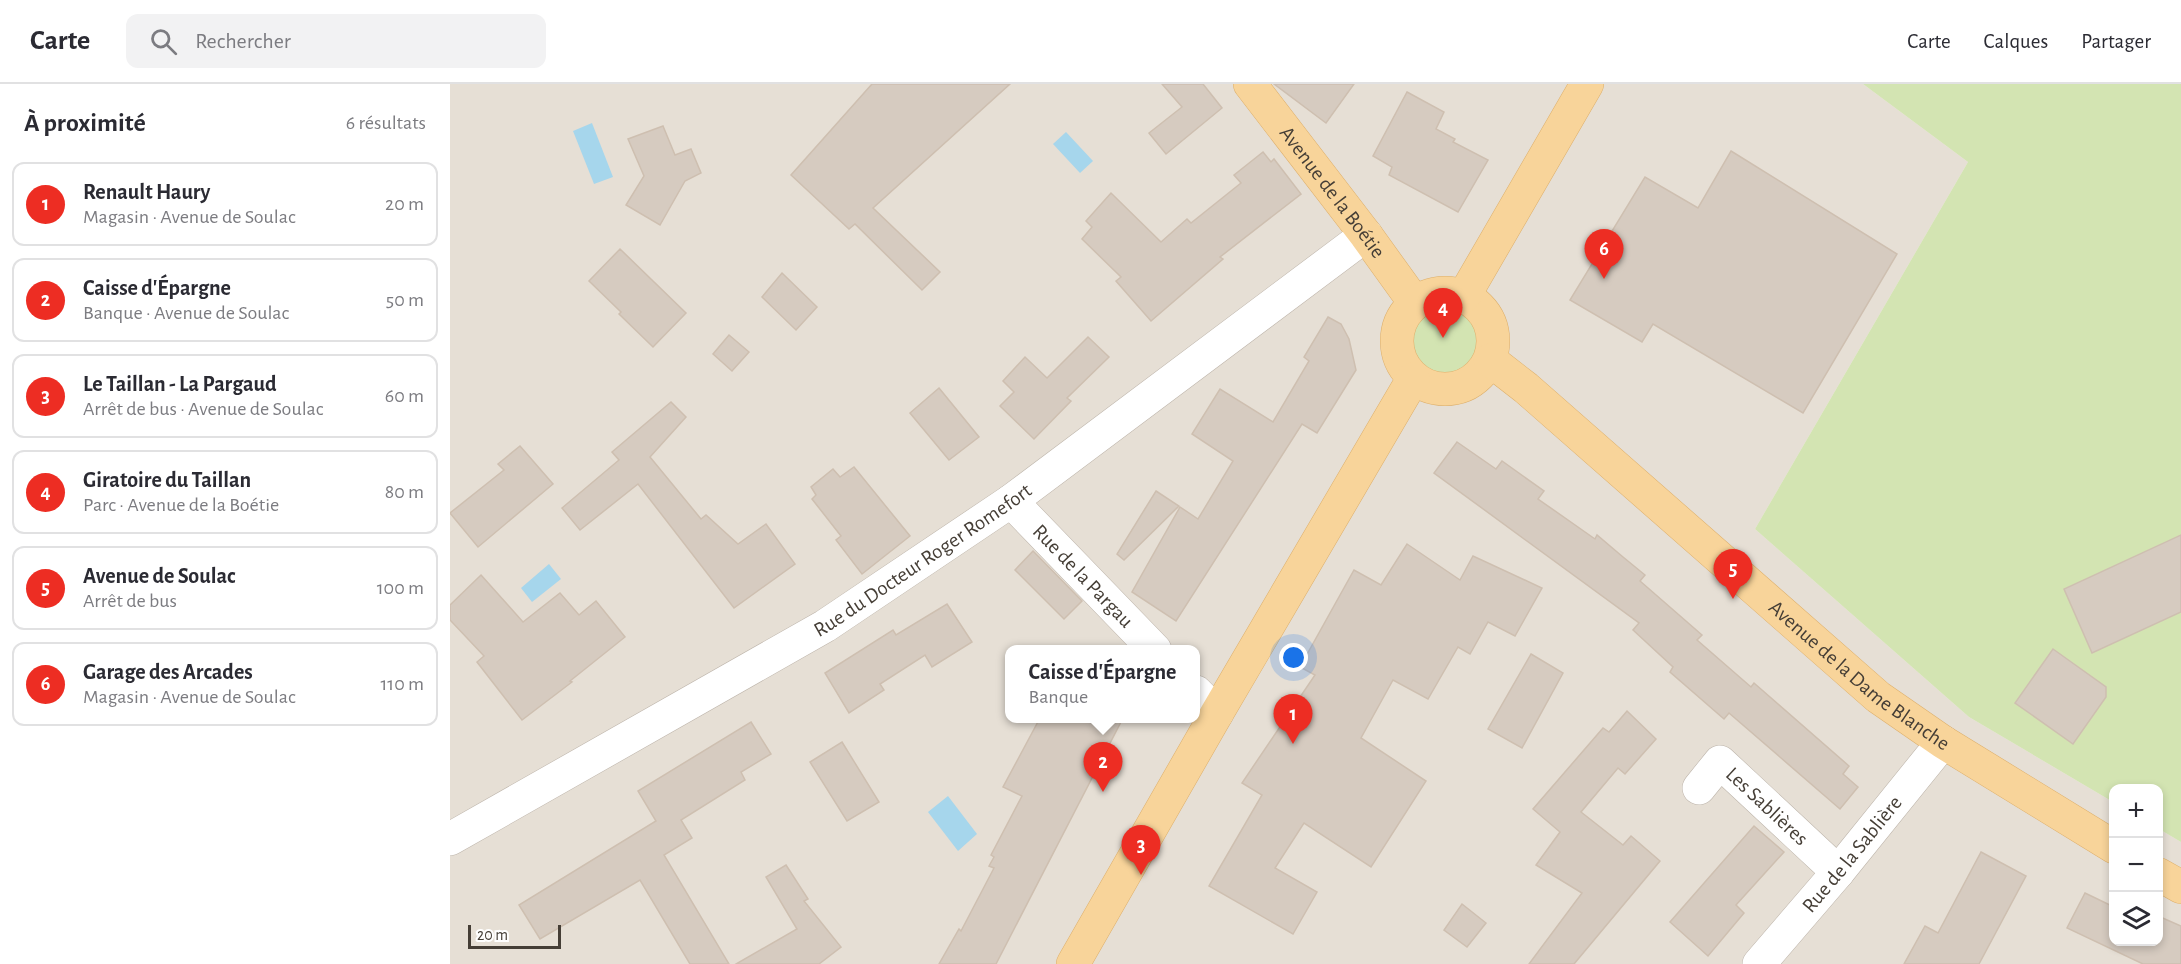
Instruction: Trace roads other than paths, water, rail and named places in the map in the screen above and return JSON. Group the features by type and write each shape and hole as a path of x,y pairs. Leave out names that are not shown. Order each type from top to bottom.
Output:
{"main road":[{"name":"Avenue de la Boétie","path":"1250,84 1415,303"},
{"path":"1464,296 1587,84"},
{"path":"1448,292 1464,296 1484,311 1491,325 1494,344 1490,360 1477,379 1461,388 1442,390 1425,386 1413,379 1400,361 1396,337 1401,320 1415,303 1435,293 1448,292"},
{"name":"Avenue de la Dame Blanche","path":"1490,360 1526,388 1878,697 1943,742 2109,844"},
{"path":"1206,703 1413,379"},
{"path":"1073,964 1196,723"},
{"path":"2163,877 2181,887"}],"street":[{"name":"Rue du Docteur Roger Romefort","path":"450,839 825,626 1011,501 1366,235"},
{"name":"Rue de la Pargau","path":"1011,501 1150,645"},
{"name":"Rue de la Sablière","path":"1759,964 1838,872 1943,742"},
{"name":"Les Sablières","path":"1699,788 1720,762 1838,872"}],"water":[{"path":"592,123 613,177 594,184 573,131"},
{"path":"1066,132 1093,161 1080,173 1053,144"},
{"path":"549,564 561,579 532,602 521,588"},
{"path":"948,796 977,834 958,851 928,812"}],"place":[{"name":"Garage des Arcades","path":"1604,279"},
{"name":"Giratoire du Taillan","path":"1443,338"},
{"name":"Avenue de Soulac","path":"1733,599"},
{"name":"Renault Haury","path":"1293,744"},
{"name":"Caisse d'Épargne","path":"1103,792"},
{"name":"Le Taillan - La Pargaud","path":"1141,875"}]}
